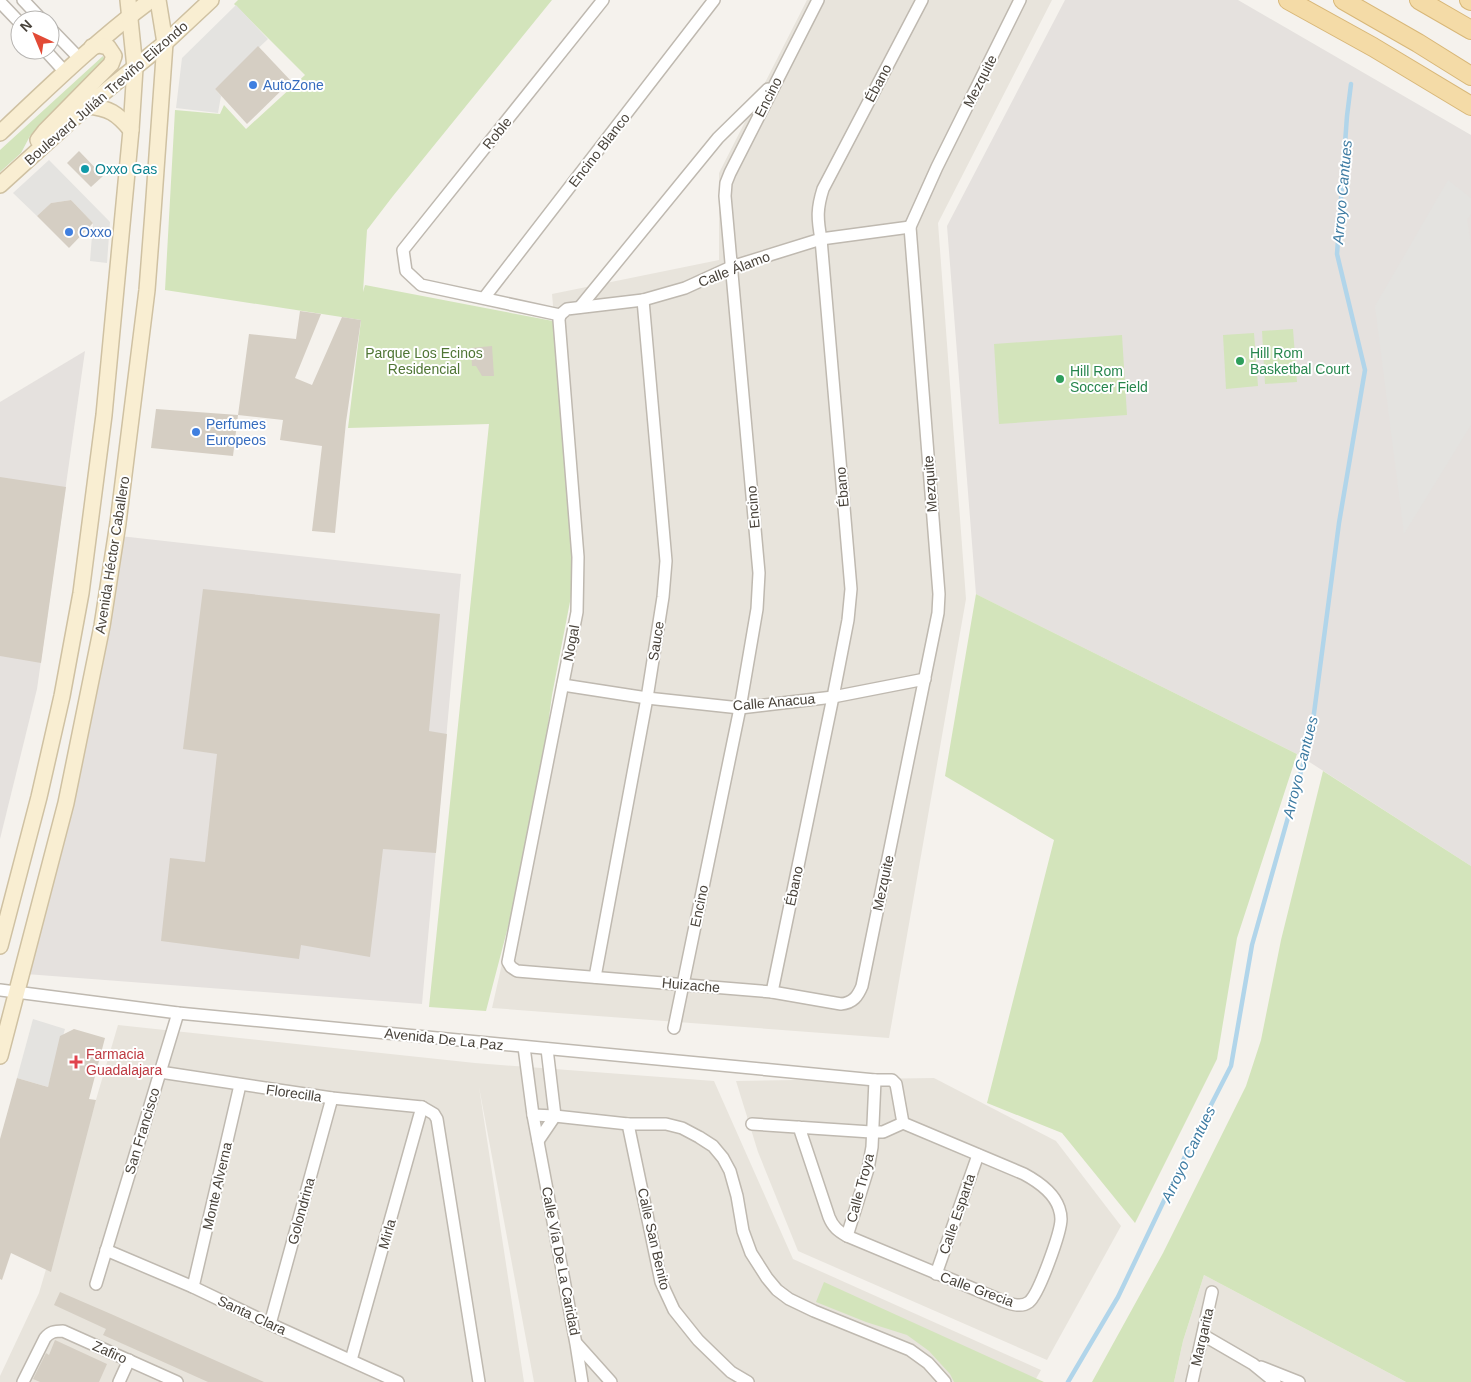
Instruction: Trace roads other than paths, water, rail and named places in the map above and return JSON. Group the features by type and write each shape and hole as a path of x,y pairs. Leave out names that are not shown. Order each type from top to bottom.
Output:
{"main road":[{"name":"Avenida Héctor Caballero","path":"0,946 37,805 62,696 81,594 104,415 131,130 135,68 128,0"},
{"path":"0,133 79,58 151,0"},
{"name":"Avenida Héctor Caballero","path":"0,1056 66,803 102,626 118,523 147,290 165,43 158,0"},
{"name":"Boulevard Julián Treviño Elizondo","path":"0,186 87,106 165,43 211,0"},
{"path":"1288,0 1373,47 1471,106"},
{"path":"1343,0 1366,5 1418,42 1471,76"},
{"path":"1419,0 1471,30"},
{"path":"22,165 45,131 111,64 114,56 108,47 100,45 92,47"},
{"path":"87,106 106,108 122,119 131,130"}],"street":[{"path":"4,6 17,0"},
{"path":"23,0 32,10"},
{"name":"Roble","path":"484,298 421,285 406,271 404,250 603,0"},
{"name":"Encino Blanco","path":"484,298 714,0"},
{"name":"Encino","path":"674,1028 740,708 757,609 759,573 731,268 725,196 726,183 818,0"},
{"name":"Ébano","path":"772,992 833,697 848,620 851,589 821,238 817,216 819,202 823,189 922,0"},
{"name":"Mezquite","path":"862,986 938,613 939,594 910,227 937,167 1019,0"},
{"path":"60,38 79,58"},
{"path":"54,60 65,72"},
{"path":"580,307 718,138 776,81"},
{"name":"Calle Álamo","path":"560,315 567,309 643,300 685,288 731,268 821,238 910,227"},
{"path":"484,298 560,315"},
{"name":"Sauce","path":"595,977 647,698 663,597 666,561 643,300"},
{"name":"Nogal","path":"510,967 508,957 577,612 578,557 560,315"},
{"name":"Calle Anacua","path":"563,685 647,698 740,708 833,697 925,679"},
{"name":"Huizache","path":"510,967 517,971 772,992 841,1004 853,1001 858,996 862,986"},
{"name":"Avenida De La Paz","path":"0,990 178,1013 875,1080 888,1079 896,1084 903,1123"},
{"name":"San Francisco","path":"96,1284 178,1013"},
{"name":"Calle Vía De La Caridad","path":"524,1047 533,1115 582,1382"},
{"path":"538,1141 555,1116 547,1049"},
{"name":"Florecilla","path":"160,1072 332,1098 426,1108"},
{"name":"Calle Troya","path":"847,1236 868,1169 872,1147 871,1132 875,1080"},
{"name":"Monte Alverna","path":"193,1287 240,1085"},
{"name":"Golondrina","path":"270,1324 332,1098"},
{"path":"426,1108 437,1119 479,1382"},
{"name":"Mirla","path":"351,1360 426,1108"},
{"path":"533,1115 628,1124 666,1124 682,1128 712,1146 723,1158 730,1171 737,1196 743,1231 751,1253 777,1290 790,1299 814,1310 910,1350 928,1362 945,1382"},
{"path":"752,1124 883,1132 903,1123"},
{"name":"Calle Grecia","path":"799,1127 832,1224 837,1230 936,1274 1008,1303 1022,1305 1030,1301 1038,1288 1051,1256 1061,1221 1059,1208 1054,1198 1035,1180 1024,1174 903,1123"},
{"name":"Calle San Benito","path":"628,1124 661,1282 674,1310 698,1340 724,1366 748,1382"},
{"name":"Calle Esparta","path":"936,1274 978,1155"},
{"name":"Santa Clara","path":"106,1250 193,1287 398,1382"},
{"name":"Margarita","path":"1192,1382 1212,1292"},
{"name":"Zafiro","path":"23,1382 45,1338 49,1333 55,1331 63,1331 177,1382"},
{"path":"1203,1335 1253,1364 1275,1382"},
{"path":"576,1344 611,1382"},
{"path":"119,1382 129,1360"},
{"path":"1253,1364 1299,1382"}],"waterway":[{"name":"Arroyo Cantues","path":"1068,1382 1118,1297 1191,1144 1231,1066 1252,945 1311,736 1339,523 1365,370 1337,254 1351,84"}],"place":[{"name":"AutoZone","path":"253,85"},
{"name":"Oxxo Gas","path":"85,169"},
{"name":"Oxxo","path":"69,232"},
{"name":"Hill Rom Basketbal Court","path":"1240,361"},
{"name":"Hill Rom Soccer Field","path":"1060,379"},
{"name":"Perfumes Europeos","path":"196,432"},
{"name":"Farmacia Guadalajara","path":"76,1062"}],"park label":[{"name":"Parque Los Ecinos Residencial","path":"424,362"}]}
